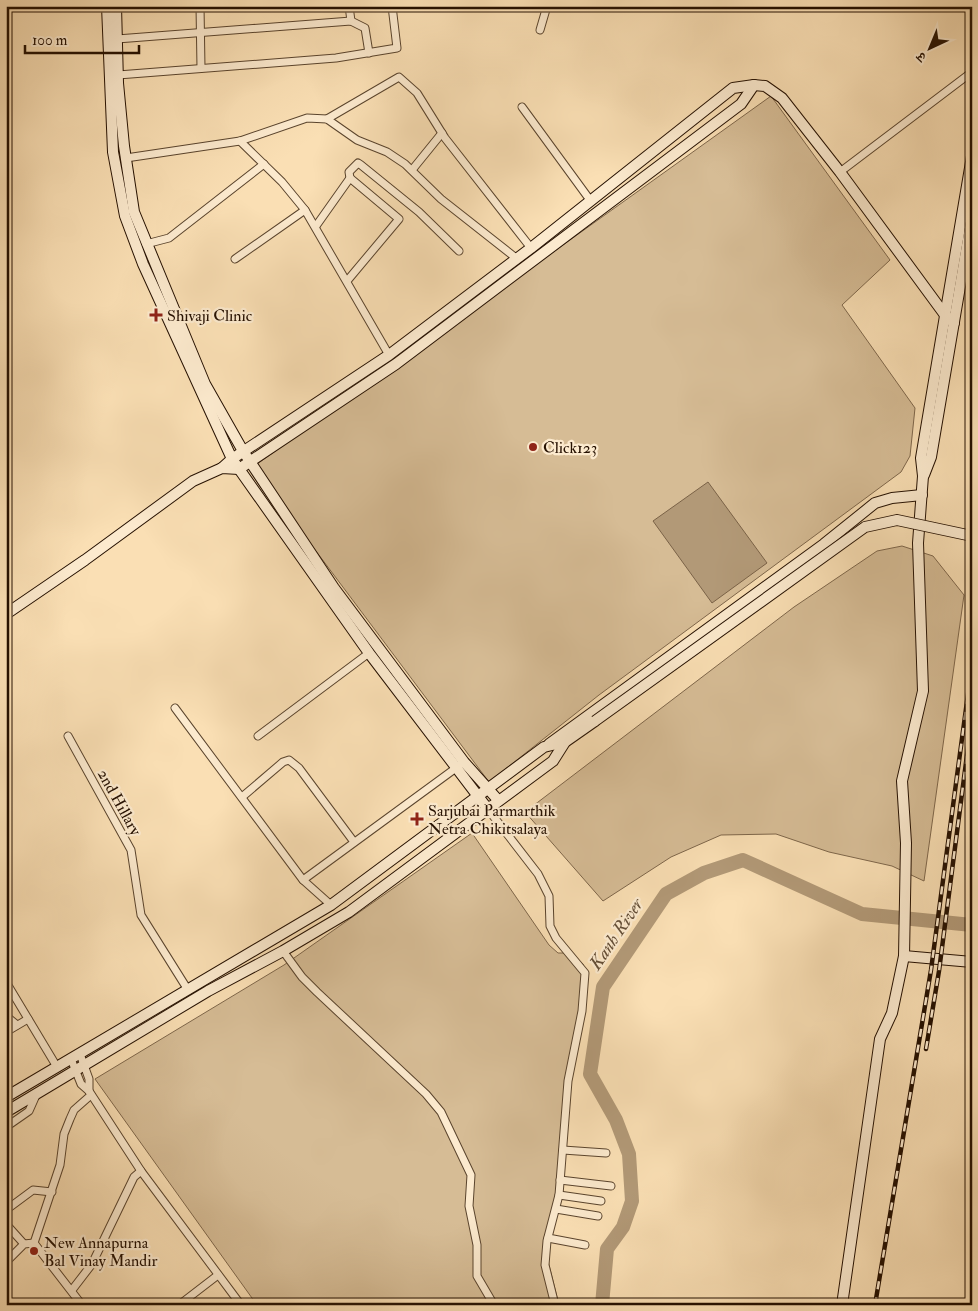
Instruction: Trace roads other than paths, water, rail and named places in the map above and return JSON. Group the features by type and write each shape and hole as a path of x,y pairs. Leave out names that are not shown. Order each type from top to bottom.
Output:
{"street":[{"path":"107,6 113,152 146,244 205,384 243,452 334,588 464,762 498,800"},
{"path":"116,6 118,75 126,158 125,216 143,264 232,459 369,653 455,769 538,874 549,896 550,926 562,948 583,968 585,973 582,1011 568,1081 559,1195 548,1238 545,1265 555,1305"},
{"path":"200,6 201,68"},
{"path":"349,6 351,21"},
{"path":"118,75 336,58 397,48 392,6"},
{"path":"540,30 546,6"},
{"path":"117,39 351,21 365,28 369,53"},
{"path":"840,172 972,72"},
{"path":"327,119 399,77 417,93 442,133 531,248"},
{"path":"222,468 239,469 396,364 741,104 754,85"},
{"path":"6,614 85,560 179,490 193,481 222,468 232,459 389,355 531,248 733,88 754,85 766,86 782,98 840,172 945,315 954,323"},
{"path":"522,107 590,200"},
{"path":"126,158 240,141 297,121 313,118 327,119 358,140 387,152 412,170 441,199 516,258"},
{"path":"412,170 442,133"},
{"path":"240,141 282,182 305,210 389,355"},
{"path":"842,1305 880,1039 892,1013 904,956 906,874 902,781 923,691 918,543 923,476 921,458 972,156"},
{"path":"347,281 399,218 350,178 348,173 358,163 419,212 459,251"},
{"path":"146,244 169,238 264,164"},
{"path":"316,226 350,178"},
{"path":"235,259 305,210"},
{"path":"923,476 932,457 972,216"},
{"path":"6,1097 331,906 488,787 824,544 876,503 892,498 922,495"},
{"path":"6,1112 208,991 283,951 349,912 553,761 565,742 864,526 897,520 972,536"},
{"path":"258,736 369,653"},
{"path":"176,708 303,880 331,906"},
{"name":"2nd Hillary","path":"68,736 130,850 141,915 188,990"},
{"path":"544,747 565,742"},
{"path":"242,797 283,762 290,760 299,768 354,842"},
{"path":"303,880 464,762"},
{"path":"283,951 302,978 426,1094 441,1112 472,1179 469,1206 477,1245 477,1276 494,1305"},
{"path":"904,956 972,962"},
{"path":"6,982 57,1067"},
{"path":"6,1016 17,1025"},
{"path":"6,1032 28,1019"},
{"path":"75,1056 79,1067 89,1079 90,1093 141,1171 241,1305"},
{"path":"6,1127 29,1111 37,1092"},
{"path":"34,1244 52,1192 70,1119 74,1110 90,1093"},
{"path":"563,1150 606,1153"},
{"path":"72,1290 92,1264 134,1177 141,1171"},
{"path":"560,1180 611,1186"},
{"path":"6,1210 33,1190 52,1192"},
{"path":"559,1195 601,1202"},
{"path":"556,1209 598,1216"},
{"path":"6,1224 24,1244"},
{"path":"548,1238 585,1245"},
{"path":"6,1262 24,1244 34,1244"},
{"path":"34,1244 82,1305"},
{"path":"179,1305 218,1275"}],"waterway":[{"name":"Kanh River","path":"602,1305 607,1249 623,1227 632,1201 629,1154 616,1120 590,1074 603,987 666,894 704,873 743,860 862,914 972,925"}],"railway":[{"path":"875,1305 931,970 972,664"},
{"path":"926,1049 939,971 971,724"}],"place":[{"name":"Shivaji Clinic","path":"156,315"},
{"name":"Click123","path":"533,447"},
{"name":"Sarjubai Parmarthik Netra Chikitsalaya","path":"417,819"},
{"name":"New Annapurna Bal Vinay Mandir","path":"34,1251"}]}
